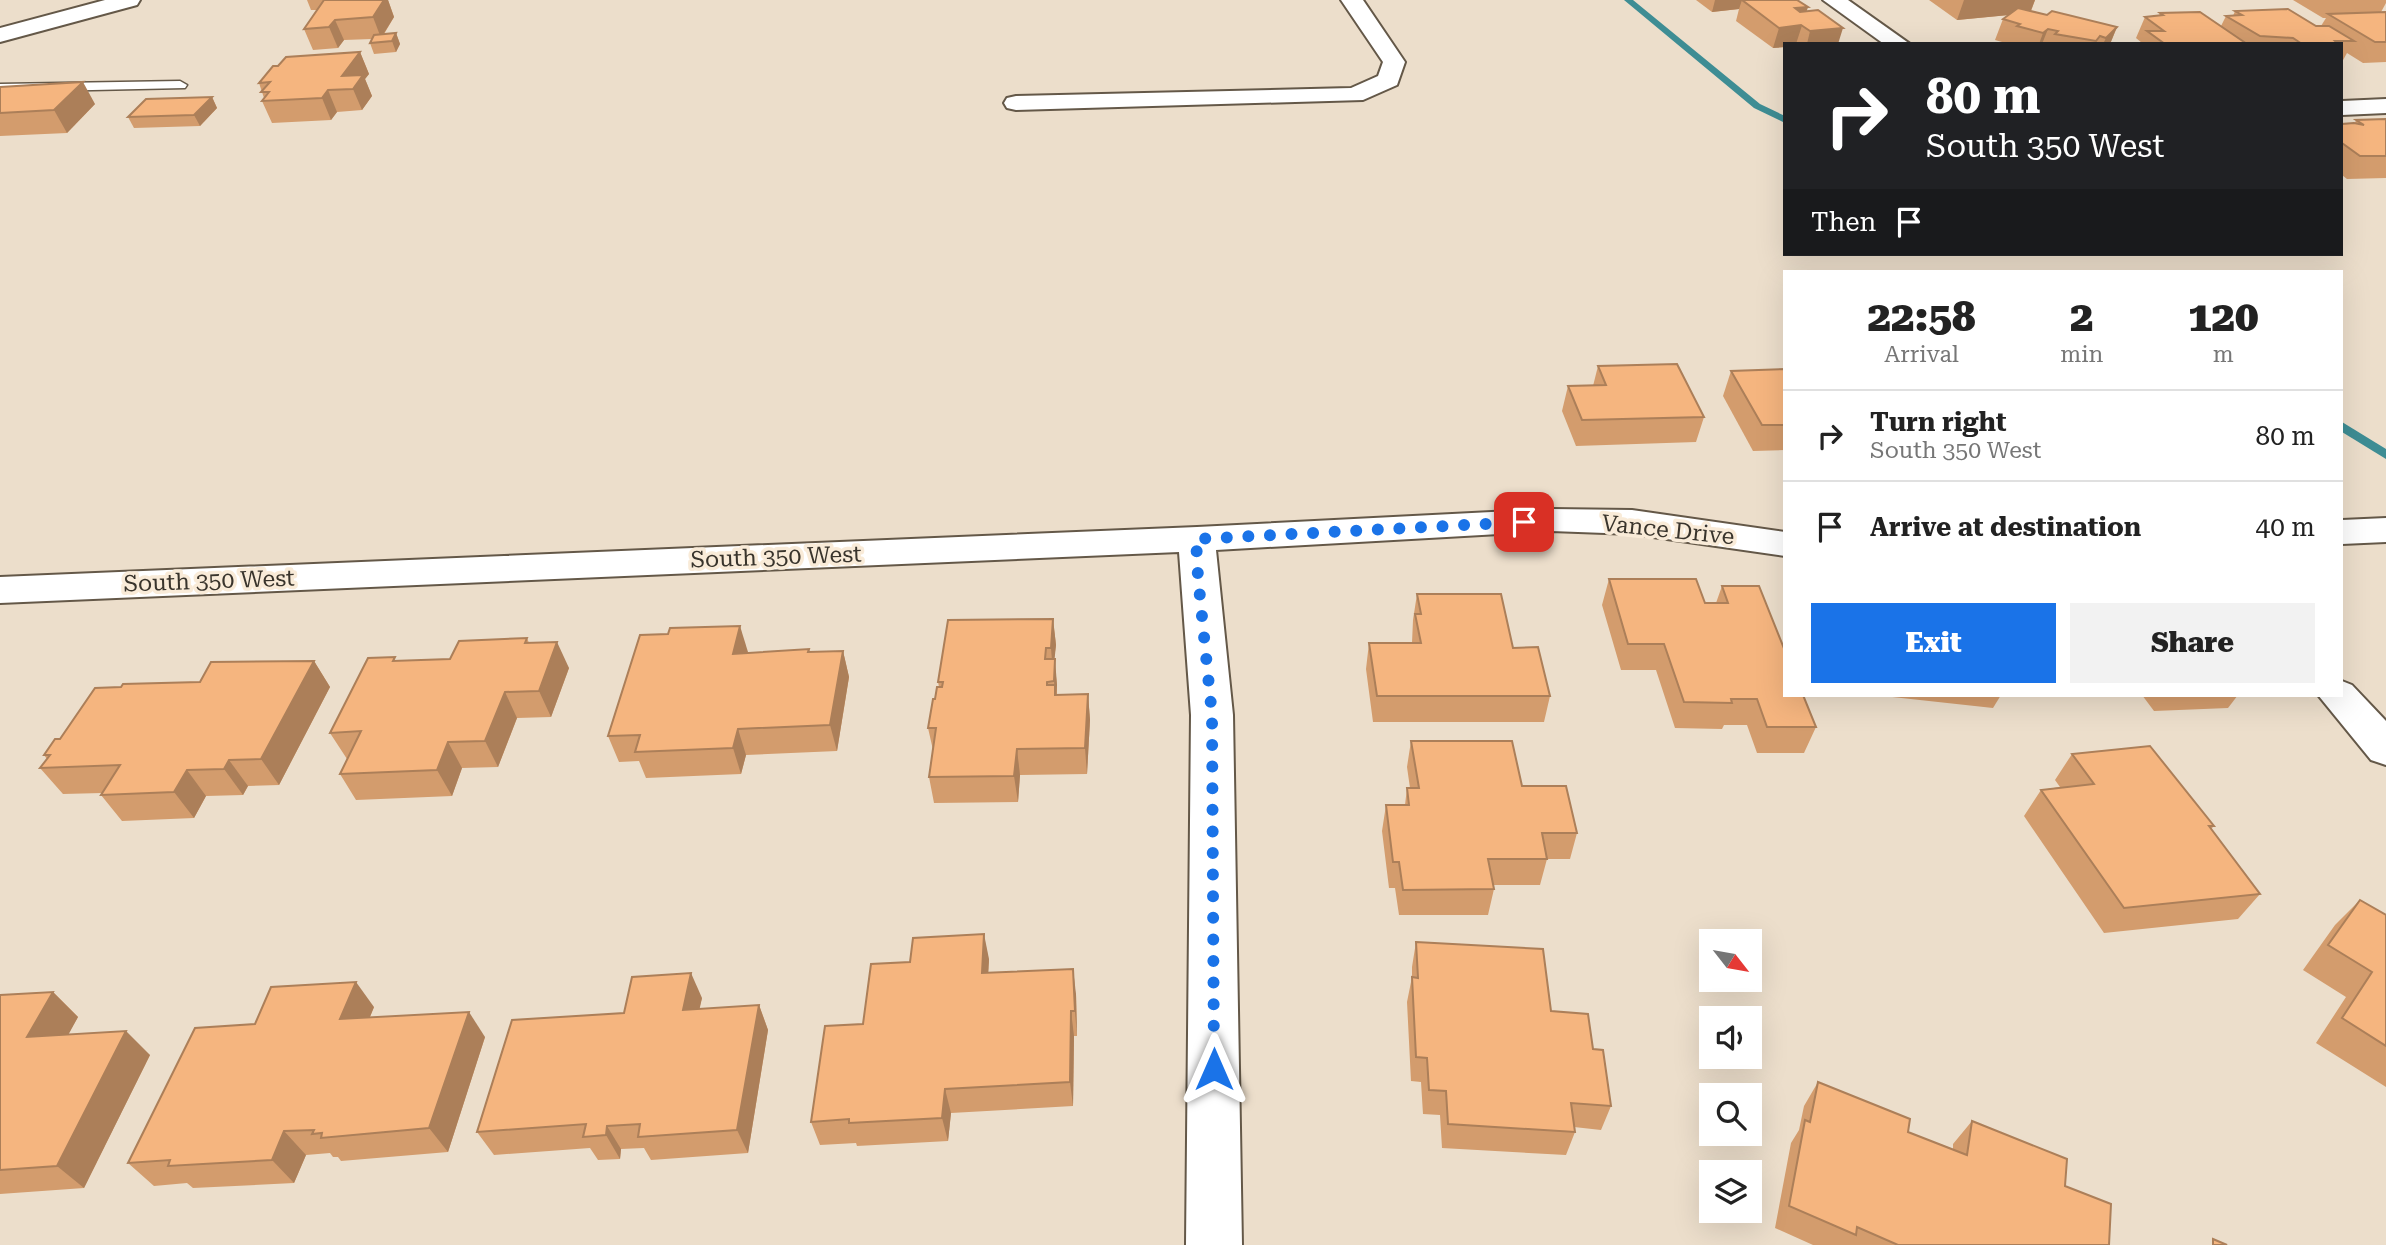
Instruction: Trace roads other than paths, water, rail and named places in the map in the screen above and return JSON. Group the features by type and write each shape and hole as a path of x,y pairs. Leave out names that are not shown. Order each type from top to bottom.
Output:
{"street":[{"path":"0,35 130,0"},
{"path":"1016,103 1355,95 1389,80 1394,62 1352,0"},
{"path":"1834,0 1896,42"},
{"path":"2343,108 2386,106"},
{"name":"South 350 West","path":"0,590 1196,539 1551,520"},
{"name":"Vance Drive","path":"1551,520 1632,522 1783,544"},
{"path":"2343,532 2386,530"},
{"path":"1196,539 1212,715 1214,1245"},
{"path":"2340,697 2386,749"}],"lane":[{"path":"0,88 180,85"}],"waterway":[{"path":"1628,0 1757,106 1783,119"},
{"path":"2343,427 2386,455"}]}
